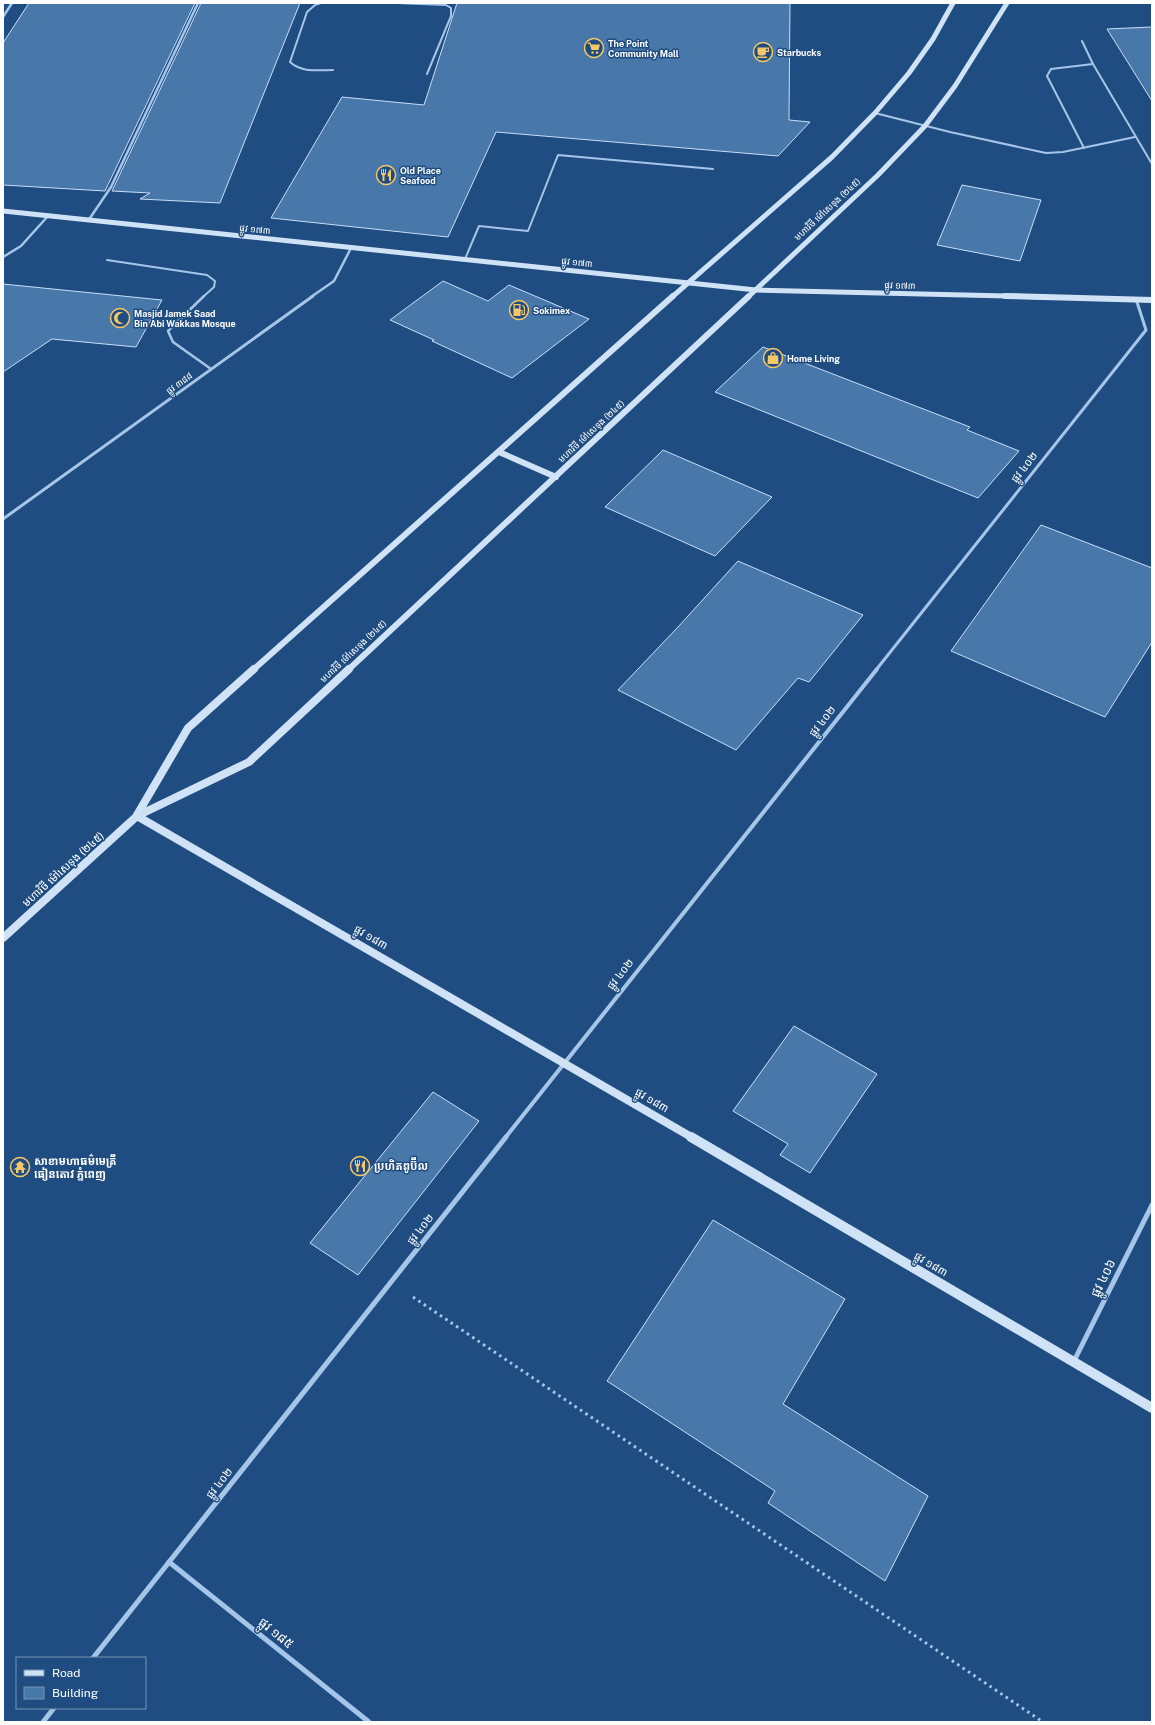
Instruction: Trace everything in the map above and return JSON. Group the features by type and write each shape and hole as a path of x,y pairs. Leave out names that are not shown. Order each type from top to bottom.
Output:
{"main road":[{"name":"មហាវិថី ម៉ៅសេទុង (២៤៥)","path":"137,816 188,728 688,283 832,157 876,113 909,73 933,38 953,3"},
{"name":"មហាវិថី ម៉ៅសេទុង (២៤៥)","path":"3,938 137,816 249,762 556,477 878,175 925,126 955,86 1007,3"},
{"name":"ផ្លូវ ១៧៣","path":"3,211 756,290 1152,300"},
{"path":"499,452 556,477"},
{"name":"ផ្លូវ ១៨៣","path":"137,816 564,1062 1152,1408"}],"street":[{"path":"3,17 12,3"},
{"path":"88,221 111,187 198,3"},
{"path":"3,257 21,246 48,216"},
{"name":"ផ្លូវ ៣៨៨","path":"3,519 334,281 351,248"},
{"name":"ផ្លូវ ៤០២","path":"94,1657 564,1062 1146,330 1136,300"},
{"name":"ផ្លូវ ៤០៦","path":"1074,1362 1152,1205"},
{"name":"ផ្លូវ ១៨៥","path":"170,1562 369,1722"},
{"path":"42,1722 53,1709"}],"lane":[{"path":"321,3 315,5 307,12 290,62 294,67 302,70 333,70"},
{"path":"397,3 446,6 451,8 451,16 428,74"},
{"path":"1082,41 1093,64 1152,164"},
{"path":"1084,148 1047,76 1050,69 1093,64"},
{"path":"876,113 925,126 1046,153 1063,152 1135,137"},
{"path":"465,260 479,226 528,231 558,155 713,169"},
{"path":"107,260 207,275 216,281 214,287 168,332 172,342 212,369"}],"path":[{"path":"391,1282 1042,1722"}],"building":[{"path":"29,3 195,3 105,191 3,185 3,43"},
{"path":"201,3 300,3 220,203 140,199 150,193 112,191"},
{"path":"457,3 790,3 789,120 810,122 778,156 496,132 448,237 271,218 342,97 424,105"},
{"path":"1152,27 1152,101 1107,29"},
{"path":"962,185 1041,200 1020,261 937,245"},
{"path":"443,281 488,301 509,285 589,319 512,378 390,320"},
{"path":"3,284 162,300 136,347 52,339 3,372"},
{"path":"763,347 970,427 967,430 1019,451 978,498 715,392"},
{"path":"663,450 772,497 715,556 605,507"},
{"path":"1041,525 1152,568 1152,642 1105,717 951,651"},
{"path":"738,561 863,615 809,682 798,678 736,750 618,690"},
{"path":"794,1026 877,1074 810,1173 780,1155 788,1144 733,1111"},
{"path":"433,1092 479,1121 358,1275 310,1243"},
{"path":"713,1220 845,1299 783,1404 928,1496 885,1581 768,1503 775,1491 607,1381"}],"place":[{"name":"The Point Community Mall","path":"594,48"},
{"name":"Starbucks","path":"763,52"},
{"name":"Old Place Seafood","path":"386,175"},
{"name":"Sokimex","path":"519,310"},
{"name":"Masjid Jamek Saad Bin Abi Wakkas Mosque","path":"120,318"},
{"name":"Home Living","path":"773,358"},
{"name":"ប្រហិតពូប៊ីល","path":"360,1166"},
{"name":"សាខាមហាធម៌មេត្រី ធៀនតោវ ភ្នំពេញ","path":"20,1167"}]}
